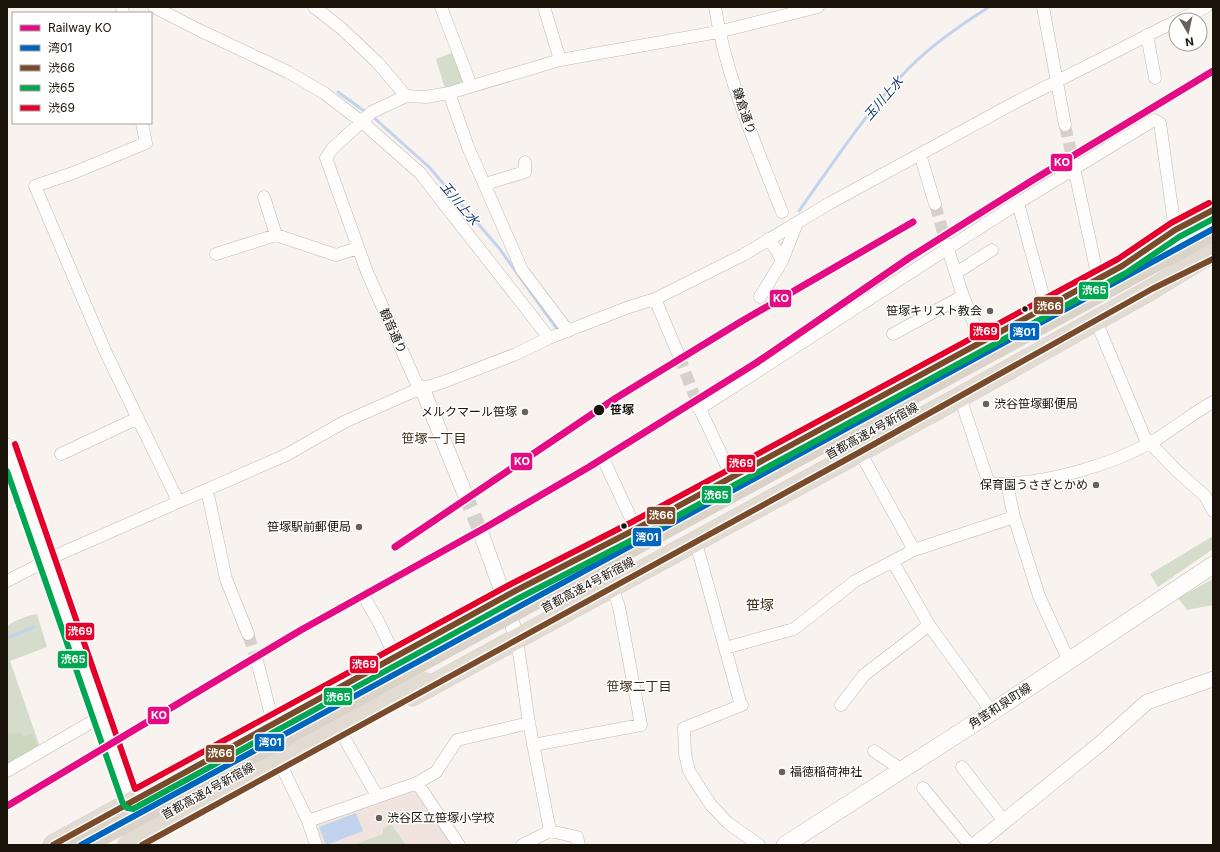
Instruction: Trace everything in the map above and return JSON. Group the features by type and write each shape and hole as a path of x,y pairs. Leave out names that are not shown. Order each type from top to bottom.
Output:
{"highway":[{"path":"1122,266 1175,230 1213,210"},
{"path":"68,845 591,552 1098,278 1213,220"},
{"name":"首都高速4号新宿線","path":"81,845 1213,229"},
{"name":"首都高速4号新宿線","path":"109,845 1213,244"},
{"path":"140,844 425,682 695,542 960,397 1152,289 1213,252"},
{"path":"1152,289 1213,259"},
{"path":"140,844 342,734 516,636"},
{"path":"53,845 276,722 403,656"}],"main road":[{"path":"7,448 131,801 140,844"},
{"name":"角筈和泉町線","path":"786,845 992,712 1213,565"}],"street":[{"path":"154,7 288,72 367,117 420,173 551,337"},
{"path":"314,7 341,28 367,52 406,96"},
{"path":"441,7 471,86"},
{"path":"544,7 560,60"},
{"name":"鎌倉通り","path":"715,7 718,32 741,107 782,212"},
{"path":"367,117 406,96 426,97 449,93 560,60 718,32 818,7"},
{"path":"1043,7 1065,125"},
{"path":"1196,12 1206,7"},
{"path":"7,581 178,501 207,490 286,455 344,422 421,389 446,381 509,356 551,337 629,307 655,299 743,255 797,222 920,154 1057,81 1168,25"},
{"path":"1147,35 1155,78"},
{"path":"449,93 468,147 486,184 498,218 522,270 567,332"},
{"name":"観音通り","path":"367,117 333,148 326,158 367,272 421,389"},
{"path":"732,477 699,407 947,245 1018,203 1073,166 1154,120 1160,123 1175,230"},
{"path":"142,124 146,143 73,173 35,186 106,353 178,501"},
{"path":"920,154 935,204"},
{"path":"486,184 525,172 525,162"},
{"path":"1073,166 1098,278"},
{"path":"264,197 276,235"},
{"path":"1018,203 1046,306"},
{"path":"760,297 782,261 797,222"},
{"path":"216,254 276,235 336,255 358,248"},
{"path":"768,239 776,249 782,261"},
{"path":"947,245 963,296 981,341"},
{"path":"956,273 992,250"},
{"path":"893,334 963,296"},
{"path":"655,299 679,356"},
{"path":"1096,321 1145,438 1205,496 1213,511"},
{"path":"421,389 465,494"},
{"path":"960,397 989,484 1007,484 1088,470 1150,442 1195,412 1213,402"},
{"path":"61,454 138,418"},
{"path":"860,452 914,550"},
{"path":"606,465 636,529"},
{"path":"1007,484 1014,516 1039,596 1069,661"},
{"path":"207,490 226,579 246,631"},
{"path":"725,648 794,628 855,580 914,550 1014,516"},
{"path":"481,533 516,636 529,723 550,831"},
{"path":"695,542 740,702 742,704 684,728 685,754 689,771 711,806 728,823 760,845"},
{"path":"893,562 928,625 992,712"},
{"path":"533,745 641,724 618,607 612,586"},
{"path":"367,602 378,621 403,656"},
{"path":"841,705 867,673 928,625"},
{"path":"257,661 270,711 276,722"},
{"path":"975,845 1101,743 1147,702 1213,679"},
{"path":"7,772 102,716"},
{"path":"308,821 417,783 436,772 457,740 529,723"},
{"path":"342,734 377,796"},
{"path":"874,751 902,770"},
{"path":"282,767 308,821 316,845"},
{"path":"962,768 1004,821"},
{"path":"417,783 459,845"},
{"path":"923,788 970,845"},
{"path":"522,845 550,831 577,837 579,845"}],"shaded area":[{"name":"渋谷区立笹塚小学校","path":"414,785 453,845 319,845 313,821"}],"green space":[{"path":"454,52 465,83 445,89 436,59"},
{"path":"1213,536 1213,549 1158,587 1150,574"},
{"path":"1213,579 1213,605 1187,610 1178,598"},
{"path":"37,614 47,647 10,661 40,747 7,767 7,627 21,619"},
{"path":"7,732 13,734 20,732 22,737 33,734 37,746 7,765"},
{"path":"391,824 406,845 354,845 383,834 383,829"}],"water":[{"path":"356,813 363,831 326,845 319,827"}],"waterway":[{"name":"玉川上水","path":"799,211 865,119 894,84 910,67 938,42 989,7"},
{"name":"玉川上水","path":"338,92 367,113"},
{"name":"玉川上水","path":"372,116 429,167 499,248 559,332"},
{"path":"7,638 34,627"}],"tunnel":[{"path":"1065,125 1073,162"},
{"path":"935,204 946,243"},
{"path":"679,356 698,405"},
{"path":"465,494 481,533"},
{"path":"248,634 257,661"}],"rail line":[{"name":"KO","path":"7,806 301,630 488,526 589,467 756,363 909,258 1033,180 1213,71"},
{"name":"KO","path":"395,547 616,398 742,321 913,222"}],"transit line":[{"name":"渋69","path":"15,444 135,789 511,584 632,522 1118,259 1171,223 1209,203"},
{"name":"渋66","path":"53,845 515,591 636,529 1122,266 1175,230 1213,210"},
{"name":"渋65","path":"7,471 123,804 127,808 133,809 519,598 640,536 1126,273 1179,237 1213,219"},
{"name":"湾01","path":"81,845 1213,229"},
{"name":"渋66","path":"142,845 860,452 1152,289 1213,259"}],"place":[{"name":"笹塚キリスト教会","path":"990,311"},
{"name":"渋谷笹塚郵便局","path":"986,404"},
{"name":"笹塚","path":"599,410"},
{"name":"メルクマール笹塚","path":"525,412"},
{"name":"保育園うさぎとかめ","path":"1096,485"},
{"name":"笹塚駅前郵便局","path":"359,527"},
{"name":"福徳稲荷神社","path":"782,772"},
{"name":"渋谷区立笹塚小学校","path":"379,818"}],"district":[{"name":"笹塚一丁目","path":"434,438"},
{"name":"笹塚","path":"760,605"},
{"name":"笹塚二丁目","path":"639,686"}]}
